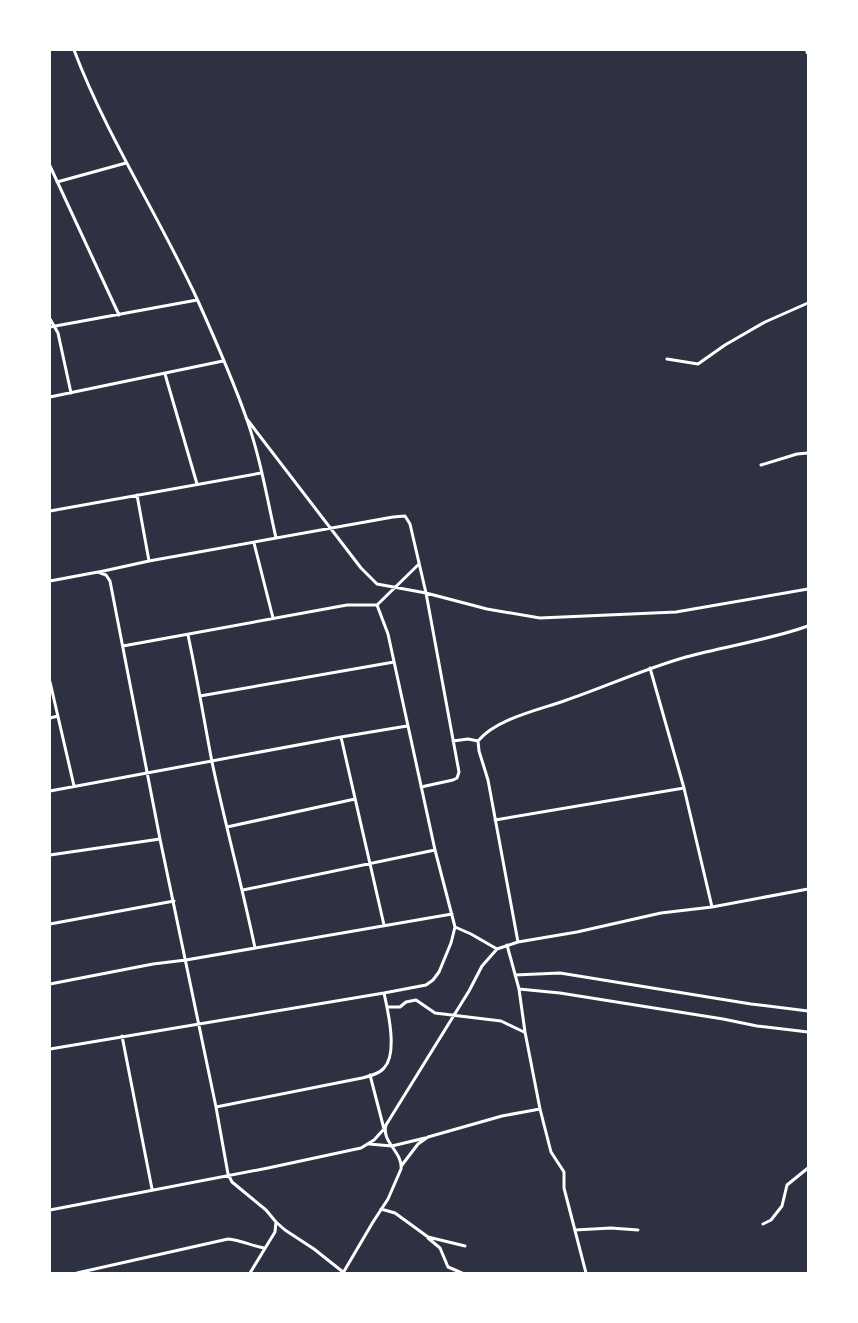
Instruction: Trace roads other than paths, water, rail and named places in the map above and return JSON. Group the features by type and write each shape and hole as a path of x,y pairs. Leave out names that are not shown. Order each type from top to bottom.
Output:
{"street":[{"path":"74,50 102,117 197,300 223,361 246,418 276,538"},
{"path":"57,182 126,163"},
{"path":"50,166 119,315"},
{"path":"52,326 197,300"},
{"path":"666,359 698,364 725,345 765,322 808,303"},
{"path":"50,319 52,326 58,333 71,393"},
{"path":"50,397 223,361"},
{"path":"165,374 197,484"},
{"path":"246,418 330,528 370,578 377,584 426,593 486,609 540,618 676,612 808,589"},
{"path":"761,465 797,454 808,453"},
{"path":"50,511 261,473"},
{"path":"137,496 149,560"},
{"path":"50,581 149,560 405,516 410,524 426,593 459,772 457,778 421,787"},
{"path":"254,543 273,618"},
{"path":"123,646 347,605 378,605 419,564"},
{"path":"98,572 106,576 110,581 228,1174 232,1182 266,1210 285,1230 343,1272 388,1199 402,1165 418,1144 428,1137"},
{"path":"802,590 808,585"},
{"path":"50,1049 198,1023 384,994 426,985 439,972 451,943 455,927 435,850 388,634 378,605"},
{"path":"518,942 488,780 479,751 478,741 486,732 516,718 650,668 787,634 808,626"},
{"path":"188,635 226,827 243,890 255,948"},
{"path":"200,696 394,662"},
{"path":"650,668 684,788 712,907"},
{"path":"50,682 74,786"},
{"path":"50,718 58,716"},
{"path":"50,791 407,726"},
{"path":"341,737 384,925"},
{"path":"453,741 468,739 478,741"},
{"path":"495,820 684,788"},
{"path":"226,827 356,799"},
{"path":"50,855 160,839"},
{"path":"243,890 435,850"},
{"path":"50,1210 228,1174 268,1168 353,1150 369,1144 384,1130 469,991 482,966 497,949 518,942 577,932 661,913 712,907 808,889"},
{"path":"50,924 174,900"},
{"path":"50,984 153,964 452,914"},
{"path":"455,927 497,949"},
{"path":"507,945 519,990 540,1109 551,1152 564,1172 564,1188 586,1273"},
{"path":"515,975 560,973 750,1004 808,1011"},
{"path":"519,990 560,993 758,1026 808,1032"},
{"path":"216,1107 370,1076 384,1068 390,1058 391,1047 384,994"},
{"path":"387,1006 400,1007 406,1002 416,1000 435,1013 501,1021 525,1032"},
{"path":"122,1036 152,1189"},
{"path":"370,1076 385,1134 402,1165"},
{"path":"369,1144 392,1146 502,1116 540,1109"},
{"path":"763,1224 771,1220 782,1206 787,1185 808,1168"},
{"path":"382,1209 400,1216 428,1237 440,1248 448,1267 462,1273"},
{"path":"250,1273 275,1232 276,1222"},
{"path":"575,1230 611,1228 638,1230"},
{"path":"428,1237 465,1246"},
{"path":"77,1273 228,1239 264,1248"}]}
